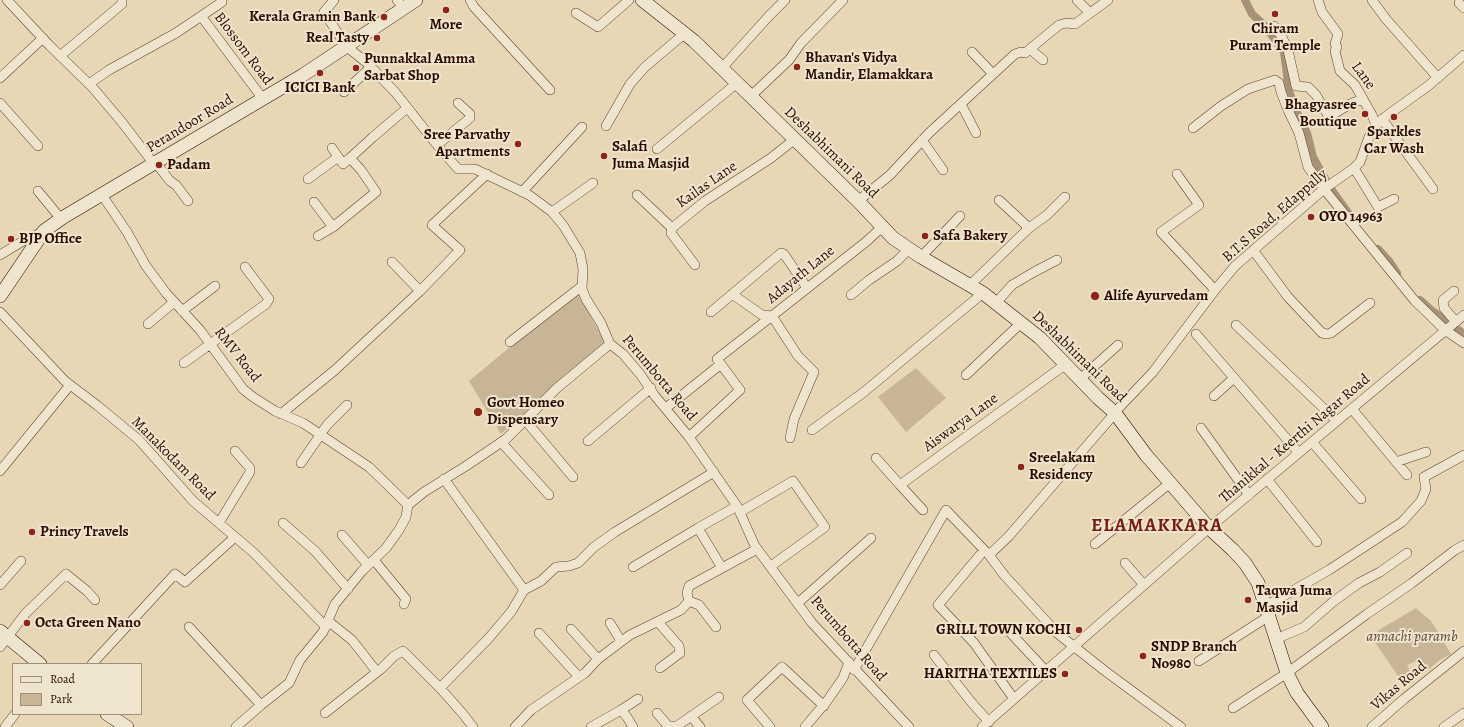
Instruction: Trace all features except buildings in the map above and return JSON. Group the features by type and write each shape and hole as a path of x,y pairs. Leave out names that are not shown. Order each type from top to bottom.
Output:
{"street":[{"path":"7,0 89,84 188,201"},
{"path":"60,56 122,4 122,0"},
{"path":"89,84 109,70 176,33 222,2 221,0"},
{"name":"Perumbotta Road","path":"334,0 324,12 346,46 371,67 395,92 458,169 476,169 529,195 552,212 563,225 580,253 583,269 582,289 610,344 623,354 689,437 738,509 758,548 812,623 909,727"},
{"name":"Perandoor Road","path":"0,296 44,231 61,219 303,75 346,46 400,4 416,0"},
{"path":"470,0 474,7 550,90"},
{"path":"576,13 598,27 629,0"},
{"path":"722,68 785,0"},
{"path":"751,96 789,60 801,43 843,0"},
{"path":"1077,0 1090,14"},
{"path":"858,201 890,175 922,140 1016,54 1021,52 1025,53 1030,50 1059,25 1066,23 1075,24 1108,0"},
{"name":"Lane","path":"1318,0 1322,12 1338,34 1335,44 1335,51 1340,71 1355,85 1362,99 1379,122 1433,189"},
{"path":"1372,0 1386,19 1438,78"},
{"name":"Deshabhimani Road","path":"648,2 751,96 858,201 892,238 921,257 983,293 996,303 1040,338 1116,413 1146,455 1170,483 1209,528 1245,563 1258,583 1287,673 1297,693 1322,727"},
{"name":"Blossom Road","path":"201,16 263,99"},
{"path":"1274,26 1282,37 1288,50 1296,86 1308,87 1316,95 1329,117 1350,104 1362,99"},
{"path":"606,126 630,84 645,67 684,34"},
{"path":"0,78 43,38"},
{"path":"1030,50 1043,60"},
{"path":"972,52 993,74"},
{"name":"B.T.S Road, Edappally","path":"1014,699 974,644 938,605 985,555 1009,536 1117,410 1153,372 1235,266 1324,189 1354,168 1360,162 1370,137 1379,122 1438,78 1464,55"},
{"path":"344,92 371,67"},
{"path":"1193,128 1221,106 1248,89 1275,80 1279,83 1280,92 1299,133 1308,167 1415,302 1451,326"},
{"path":"657,149 737,83"},
{"path":"0,103 38,146"},
{"path":"437,145 470,118 470,114 458,103"},
{"path":"962,104 976,133"},
{"path":"332,148 343,164 373,136 407,108"},
{"path":"522,192 582,127"},
{"name":"Kailas Lane","path":"695,265 671,233 672,228 705,201 771,158 795,139"},
{"path":"922,140 943,170"},
{"path":"308,179 338,156"},
{"path":"318,236 333,227 376,192 361,170 350,158"},
{"path":"1354,168 1378,207 1394,199"},
{"path":"281,414 336,370 420,291 460,250 432,225 487,174"},
{"path":"1177,174 1199,205 1161,232 1215,290"},
{"path":"552,212 593,183"},
{"path":"38,191 61,219"},
{"name":"RMV Road","path":"102,195 127,232 146,266 174,302 200,330 243,389 281,414 303,423 320,436 369,467 408,505"},
{"path":"637,195 672,228"},
{"path":"970,285 1029,228 1047,215 1065,197"},
{"path":"999,200 1029,228"},
{"path":"314,202 333,227"},
{"path":"921,257 960,216"},
{"name":"Adayath Lane","path":"790,438 794,419 814,372 798,356 772,316 882,227"},
{"path":"2,251 44,231"},
{"path":"851,295 869,280 897,261 909,249"},
{"path":"1253,250 1288,297 1324,334 1331,333 1370,303"},
{"path":"711,312 781,253 784,254 807,288"},
{"path":"996,303 1012,285 1057,260"},
{"path":"392,262 420,291"},
{"path":"184,363 266,304 269,299 245,267"},
{"path":"182,311 215,286"},
{"path":"510,342 582,286"},
{"path":"1454,291 1443,300 1444,308 1451,326 1464,343"},
{"path":"812,430 864,392 983,293"},
{"path":"732,294 762,315 772,316"},
{"path":"148,324 174,302"},
{"name":"Manakodam Road","path":"0,312 70,385 98,406 138,440 192,501 254,553 327,624 352,640 377,672"},
{"name":"Thanikkal - Keerthi Nagar Road","path":"986,724 1209,528 1464,315"},
{"path":"689,437 740,390 717,359 772,316"},
{"path":"966,374 1021,323"},
{"path":"1236,325 1337,421"},
{"path":"1196,334 1299,453"},
{"path":"236,727 261,705 290,683 300,660 323,632 334,604 362,571 386,548 406,517 408,505 424,492 501,442 526,420 562,383 610,344"},
{"path":"1080,379 1118,344"},
{"path":"666,408 721,364"},
{"name":"Aiswarya Lane","path":"900,485 1066,364"},
{"path":"1214,396 1234,378"},
{"path":"0,471 70,385"},
{"path":"588,441 651,388"},
{"path":"300,463 320,436 326,425 347,405"},
{"path":"1352,409 1407,475"},
{"path":"526,420 573,477"},
{"path":"1201,428 1249,495"},
{"path":"501,442 549,495"},
{"path":"1312,442 1361,499"},
{"path":"219,523 250,472 250,468 234,451"},
{"path":"1396,462 1426,452"},
{"path":"1199,661 1267,611 1402,522 1421,502 1426,488 1424,477 1464,454"},
{"path":"876,458 923,510"},
{"path":"440,688 488,639 510,612 524,590 540,580 556,567 569,566 578,563 594,547 615,532 714,472"},
{"path":"444,479 524,590"},
{"path":"1267,480 1317,542"},
{"path":"633,567 698,528 793,481 825,527 771,566"},
{"path":"1094,544 1170,483"},
{"path":"805,727 824,706 852,666 946,510 985,555 1052,627 1105,671 1181,727"},
{"path":"282,523 315,551 348,589"},
{"path":"698,528 722,568"},
{"path":"342,535 371,562 406,599 404,604"},
{"path":"93,663 175,574 186,582 236,537"},
{"path":"798,603 871,538"},
{"path":"1233,708 1287,673 1332,639 1412,583 1455,550 1464,545"},
{"path":"689,601 687,593 689,586 758,548"},
{"path":"1276,639 1304,627 1340,596 1408,553"},
{"path":"0,584 21,561"},
{"path":"1125,563 1144,585"},
{"path":"39,663 3,639 25,614 66,574 87,590 95,600"},
{"path":"515,727 531,710 579,677 598,659 621,641 681,610 689,601"},
{"path":"689,601 699,605 716,628"},
{"path":"658,622 679,646 680,653 660,668"},
{"path":"610,623 621,641"},
{"path":"189,627 261,705"},
{"path":"1005,627 1046,671"},
{"path":"571,629 598,659"},
{"path":"539,633 579,677"},
{"path":"325,713 377,672 394,656 403,651 440,688 473,727"},
{"name":"Vikas Road","path":"1372,727 1404,698 1464,651"},
{"path":"934,655 972,703 986,724"},
{"path":"770,727 747,700 782,667 824,706"},
{"path":"657,712 668,726 677,726 718,697"},
{"path":"591,727 638,699"},
{"path":"621,710 627,717 632,727"},
{"path":"1444,727 1464,714"},
{"path":"5,727 14,715"},
{"path":"110,715 128,727"},
{"path":"691,716 700,727"}],"green space":[{"path":"578,293 605,343 501,434 469,381"},
{"path":"916,368 946,398 906,432 878,397"},
{"name":"annachi paramb","path":"1416,608 1431,621 1451,654 1440,660 1425,672 1417,661 1407,665 1414,682 1405,686 1372,638 1379,630"}],"waterway":[{"path":"1245,0 1252,14 1265,26 1284,52 1289,91 1307,133 1313,157 1329,186 1349,214"},
{"path":"1378,249 1397,273"},
{"path":"1420,300 1464,334"}],"place":[{"name":"More","path":"446,10"},
{"name":"Chiram Puram Temple","path":"1275,14"},
{"name":"Kerala Gramin Bank","path":"384,17"},
{"name":"Real Tasty","path":"377,38"},
{"name":"Bhavan's Vidya Mandir, Elamakkara","path":"797,67"},
{"name":"Punnakkal Amma Sarbat Shop","path":"356,68"},
{"name":"ICICI Bank","path":"320,73"},
{"name":"Bhagyasree Boutique","path":"1365,114"},
{"name":"Sparkles Car Wash","path":"1394,117"},
{"name":"Sree Parvathy Apartments","path":"518,144"},
{"name":"Salafi Juma Masjid","path":"604,156"},
{"name":"Padam","path":"159,165"},
{"name":"OYO 14963","path":"1311,217"},
{"name":"Safa Bakery","path":"925,236"},
{"name":"BJP Office","path":"11,239"},
{"name":"Alife Ayurvedam","path":"1095,296"},
{"name":"Govt Homeo Dispensary","path":"478,412"},
{"name":"Sreelakam Residency","path":"1021,467"},
{"name":"Princy Travels","path":"32,532"},
{"name":"Taqwa Juma Masjid","path":"1248,600"},
{"name":"Octa Green Nano","path":"27,623"},
{"name":"GRILL TOWN KOCHI","path":"1079,630"},
{"name":"SNDP Branch No980","path":"1143,656"},
{"name":"HARITHA TEXTILES","path":"1065,674"}],"district":[{"name":"ELAMAKKARA","path":"1157,526"}]}
